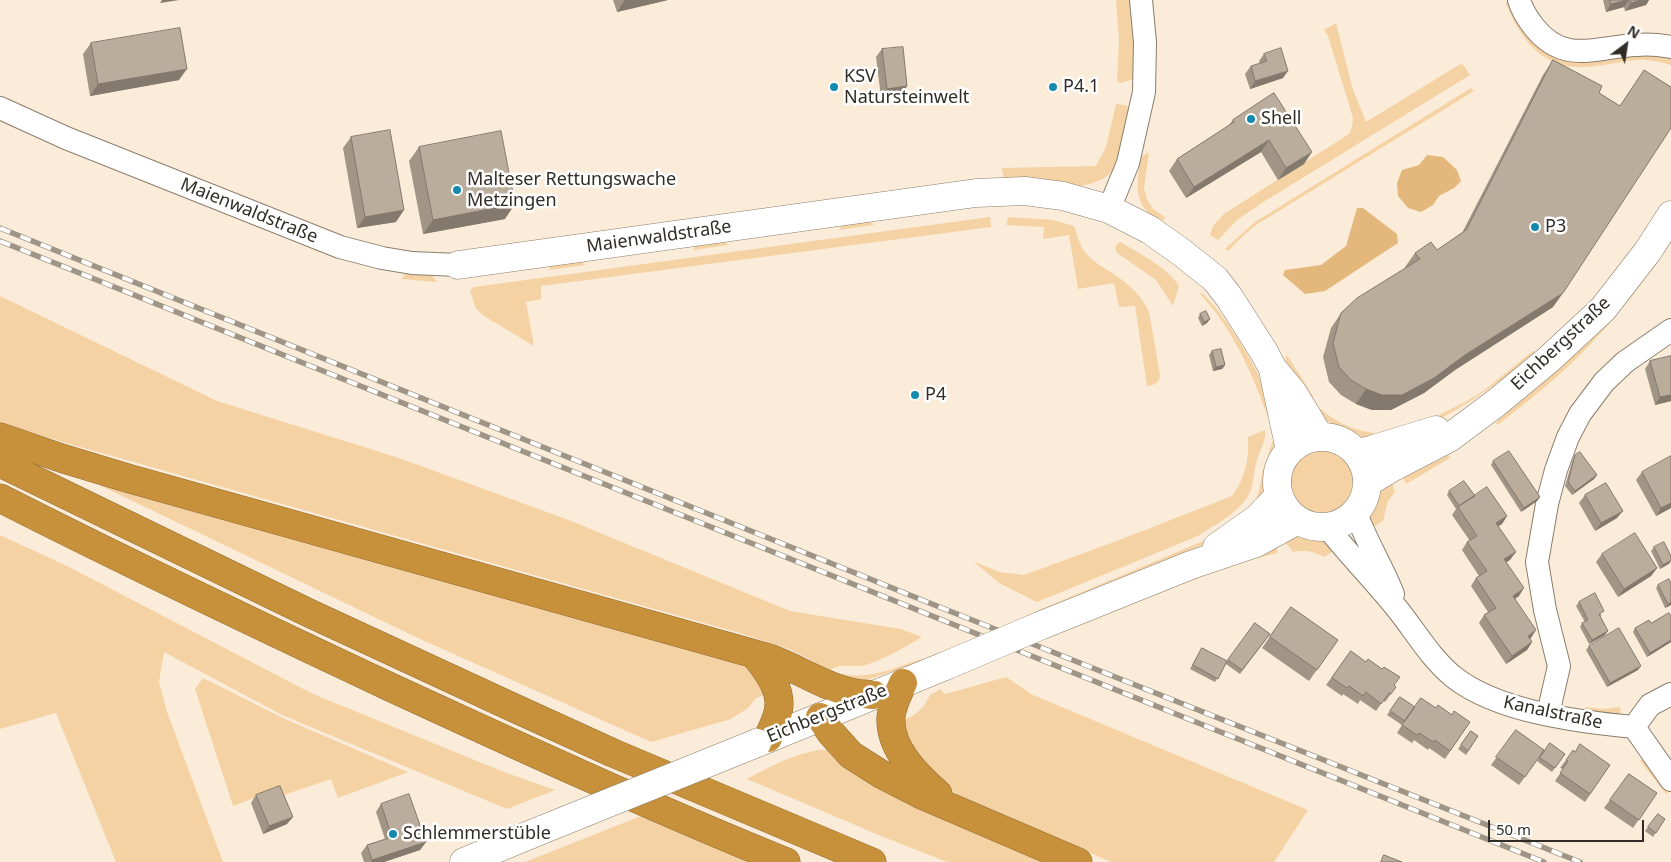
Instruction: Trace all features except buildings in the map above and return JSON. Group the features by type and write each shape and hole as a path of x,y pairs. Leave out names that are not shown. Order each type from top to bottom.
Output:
{"highway":[{"path":"0,437 127,478 754,654 785,664 830,686 850,692 874,695"},
{"path":"0,463 266,592 503,703 613,753 872,862"},
{"path":"0,498 103,550 500,738 610,788 786,862"},
{"path":"754,654 770,674 778,698 778,714 763,740"},
{"path":"902,684 891,717 893,736 904,757 919,776 958,811"},
{"path":"820,717 831,733 852,755 881,774 924,796 1078,862"}],"main road":[{"name":"Maienwaldstraße","path":"458,265 976,193 1025,191 1063,196 1109,209 1150,230 1215,279 1244,319 1273,369 1293,393 1319,436"},
{"name":"Eichbergstraße","path":"1368,482 1393,466 1448,438 1502,398 1548,360 1603,309 1648,251 1671,215"},
{"name":"Maienwaldstraße","path":"1273,369 1290,450"},
{"name":"Eichbergstraße","path":"1358,452 1410,439 1477,416"},
{"path":"1319,436 1340,440 1358,452 1366,466 1368,482 1365,499 1356,513 1348,520 1327,527 1312,526 1298,520 1287,510 1279,496 1277,484 1278,471 1282,460 1290,450 1303,440 1319,436"},
{"name":"Eichbergstraße","path":"1190,565 1258,518 1279,496"},
{"name":"Eichbergstraße","path":"464,862 1190,565 1256,543 1298,520"}],"street":[{"path":"1109,209 1128,163 1144,92 1144,42 1141,0"},
{"path":"1519,0 1528,20 1540,35 1550,43 1566,50 1582,52 1636,45 1671,47"},
{"name":"Maienwaldstraße","path":"0,108 66,138 340,247 404,262 458,265"},
{"path":"1548,714 1559,666 1545,610 1536,562 1547,504 1556,470 1568,437 1580,414 1604,382 1625,362 1671,330"},
{"name":"Kanalstraße","path":"1356,513 1366,539 1385,573 1399,611"},
{"name":"Kanalstraße","path":"1327,527 1399,611 1440,664 1456,679 1494,700 1586,723 1634,727"},
{"path":"1671,694 1650,705 1634,727 1671,780"}],"shaded area":[{"path":"1116,0 1132,0 1135,42 1134,79 1121,83 1117,81 1119,40"},
{"path":"1505,2 1511,3 1531,40 1541,49 1553,55 1564,59 1585,61 1626,55 1650,54 1671,58 1671,65 1641,60 1583,67 1568,66 1555,62 1543,56 1525,39"},
{"path":"1336,23 1352,87 1366,122 1462,63 1470,75 1265,201 1237,220 1218,240 1210,235 1213,226 1224,214 1349,134 1353,118 1328,36 1324,30"},
{"path":"1471,88 1474,91 1256,225 1228,251 1226,249 1255,222"},
{"path":"1116,104 1125,105 1129,108 1120,155 1110,173 1098,181 1067,187 1004,181 1002,168 1096,166 1106,147"},
{"path":"1149,152 1144,188 1147,199 1153,209 1166,218 1159,223 1145,208 1138,194 1141,157"},
{"path":"1427,155 1443,157 1457,170 1461,181 1454,188 1439,196 1433,205 1421,212 1408,208 1398,196 1397,183 1402,170 1419,165"},
{"path":"1357,208 1363,208 1397,234 1398,243 1325,291 1305,294 1283,275 1285,270 1321,265 1346,246"},
{"path":"990,217 991,227 541,286 541,299 526,302 534,346 484,316 476,309 470,291 474,287"},
{"path":"1008,217 1053,220 1074,226 1084,251 1136,293 1149,312 1160,375 1156,383 1147,386 1135,306 1119,307 1114,283 1078,289 1069,235 1043,239 1044,227 1006,225"},
{"path":"868,219 874,225 839,230 844,222"},
{"path":"722,238 728,245 693,250 698,241"},
{"path":"1671,238 1671,243 1640,286 1594,341 1541,390 1499,424 1495,424 1504,414 1578,352 1621,304"},
{"path":"1120,242 1152,261 1174,279 1179,286 1173,306 1156,280 1117,253 1115,248"},
{"path":"578,258 585,265 549,270 554,261"},
{"path":"407,272 431,274 437,282 401,279"},
{"path":"1202,293 1230,327 1257,371 1269,399 1271,419 1268,417 1255,384 1232,337 1200,294"},
{"path":"0,296 217,401 399,458 566,519 790,611 901,629 922,637 866,665 839,666 828,671 787,648 736,632 0,423"},
{"path":"1533,351 1536,353 1482,393 1454,411 1424,426 1423,423 1482,392"},
{"path":"1287,355 1313,396 1312,399 1284,364"},
{"path":"1321,409 1346,425 1374,433 1377,440 1363,443 1325,420 1314,411"},
{"path":"1265,430 1264,441 1257,459 1251,490 1247,498 1235,511 1198,536 1037,602 999,583 973,561 999,572 1024,575 1232,496 1241,482 1246,468 1248,437"},
{"path":"1275,435 1280,438 1267,471 1264,493 1254,504 1259,491 1263,469"},
{"path":"1322,447 1335,450 1346,457 1353,468 1356,481 1353,494 1346,505 1335,512 1322,515 1309,512 1298,505 1291,494 1288,481 1291,468 1298,457 1309,450"},
{"path":"1449,455 1450,458 1406,484 1400,471 1419,467"},
{"path":"66,469 731,651 772,691 755,699 748,708 731,719 651,742 420,639"},
{"path":"1390,477 1395,492 1388,501 1383,521 1369,530 1369,514 1373,500"},
{"path":"1227,526 1229,531 1203,545 1026,618 1023,617 1201,542"},
{"path":"1302,534 1325,540 1338,548 1324,557 1316,553 1293,552 1281,537"},
{"path":"0,535 69,567 313,694 504,772 555,790 507,809 282,715 164,652 159,682 167,712 223,862 116,862 56,713 0,729"},
{"path":"1277,547 1277,553 1233,564 1061,633 1058,632 1231,561"},
{"path":"922,659 925,660 867,680 856,681 838,677 843,674 873,674"},
{"path":"1006,677 1033,695 1308,810 1274,862 1111,862 960,796 942,783 914,750 905,731 904,720 914,715 924,706 930,695 941,689 944,694"},
{"path":"203,678 285,719 408,772 338,798 331,779 281,796 278,789 233,806 195,689"},
{"path":"1585,707 1604,709 1620,707 1621,716 1585,714"},
{"path":"818,750 831,750 1062,862 947,862 747,779 782,762"},
{"path":"1644,758 1669,792 1666,794 1640,761"},
{"path":"641,816 749,862 525,862"}],"railway":[{"path":"0,228 932,604 1580,862"},
{"path":"0,241 1544,862"}],"place":[{"name":"KSV Natursteinwelt","path":"834,87"},
{"name":"P4.1","path":"1053,87"},
{"name":"Shell","path":"1251,119"},
{"name":"Malteser Rettungswache Metzingen","path":"457,190"},
{"name":"P3","path":"1535,227"},
{"name":"P4","path":"915,395"},
{"name":"Schlemmerstüble","path":"393,834"}]}
